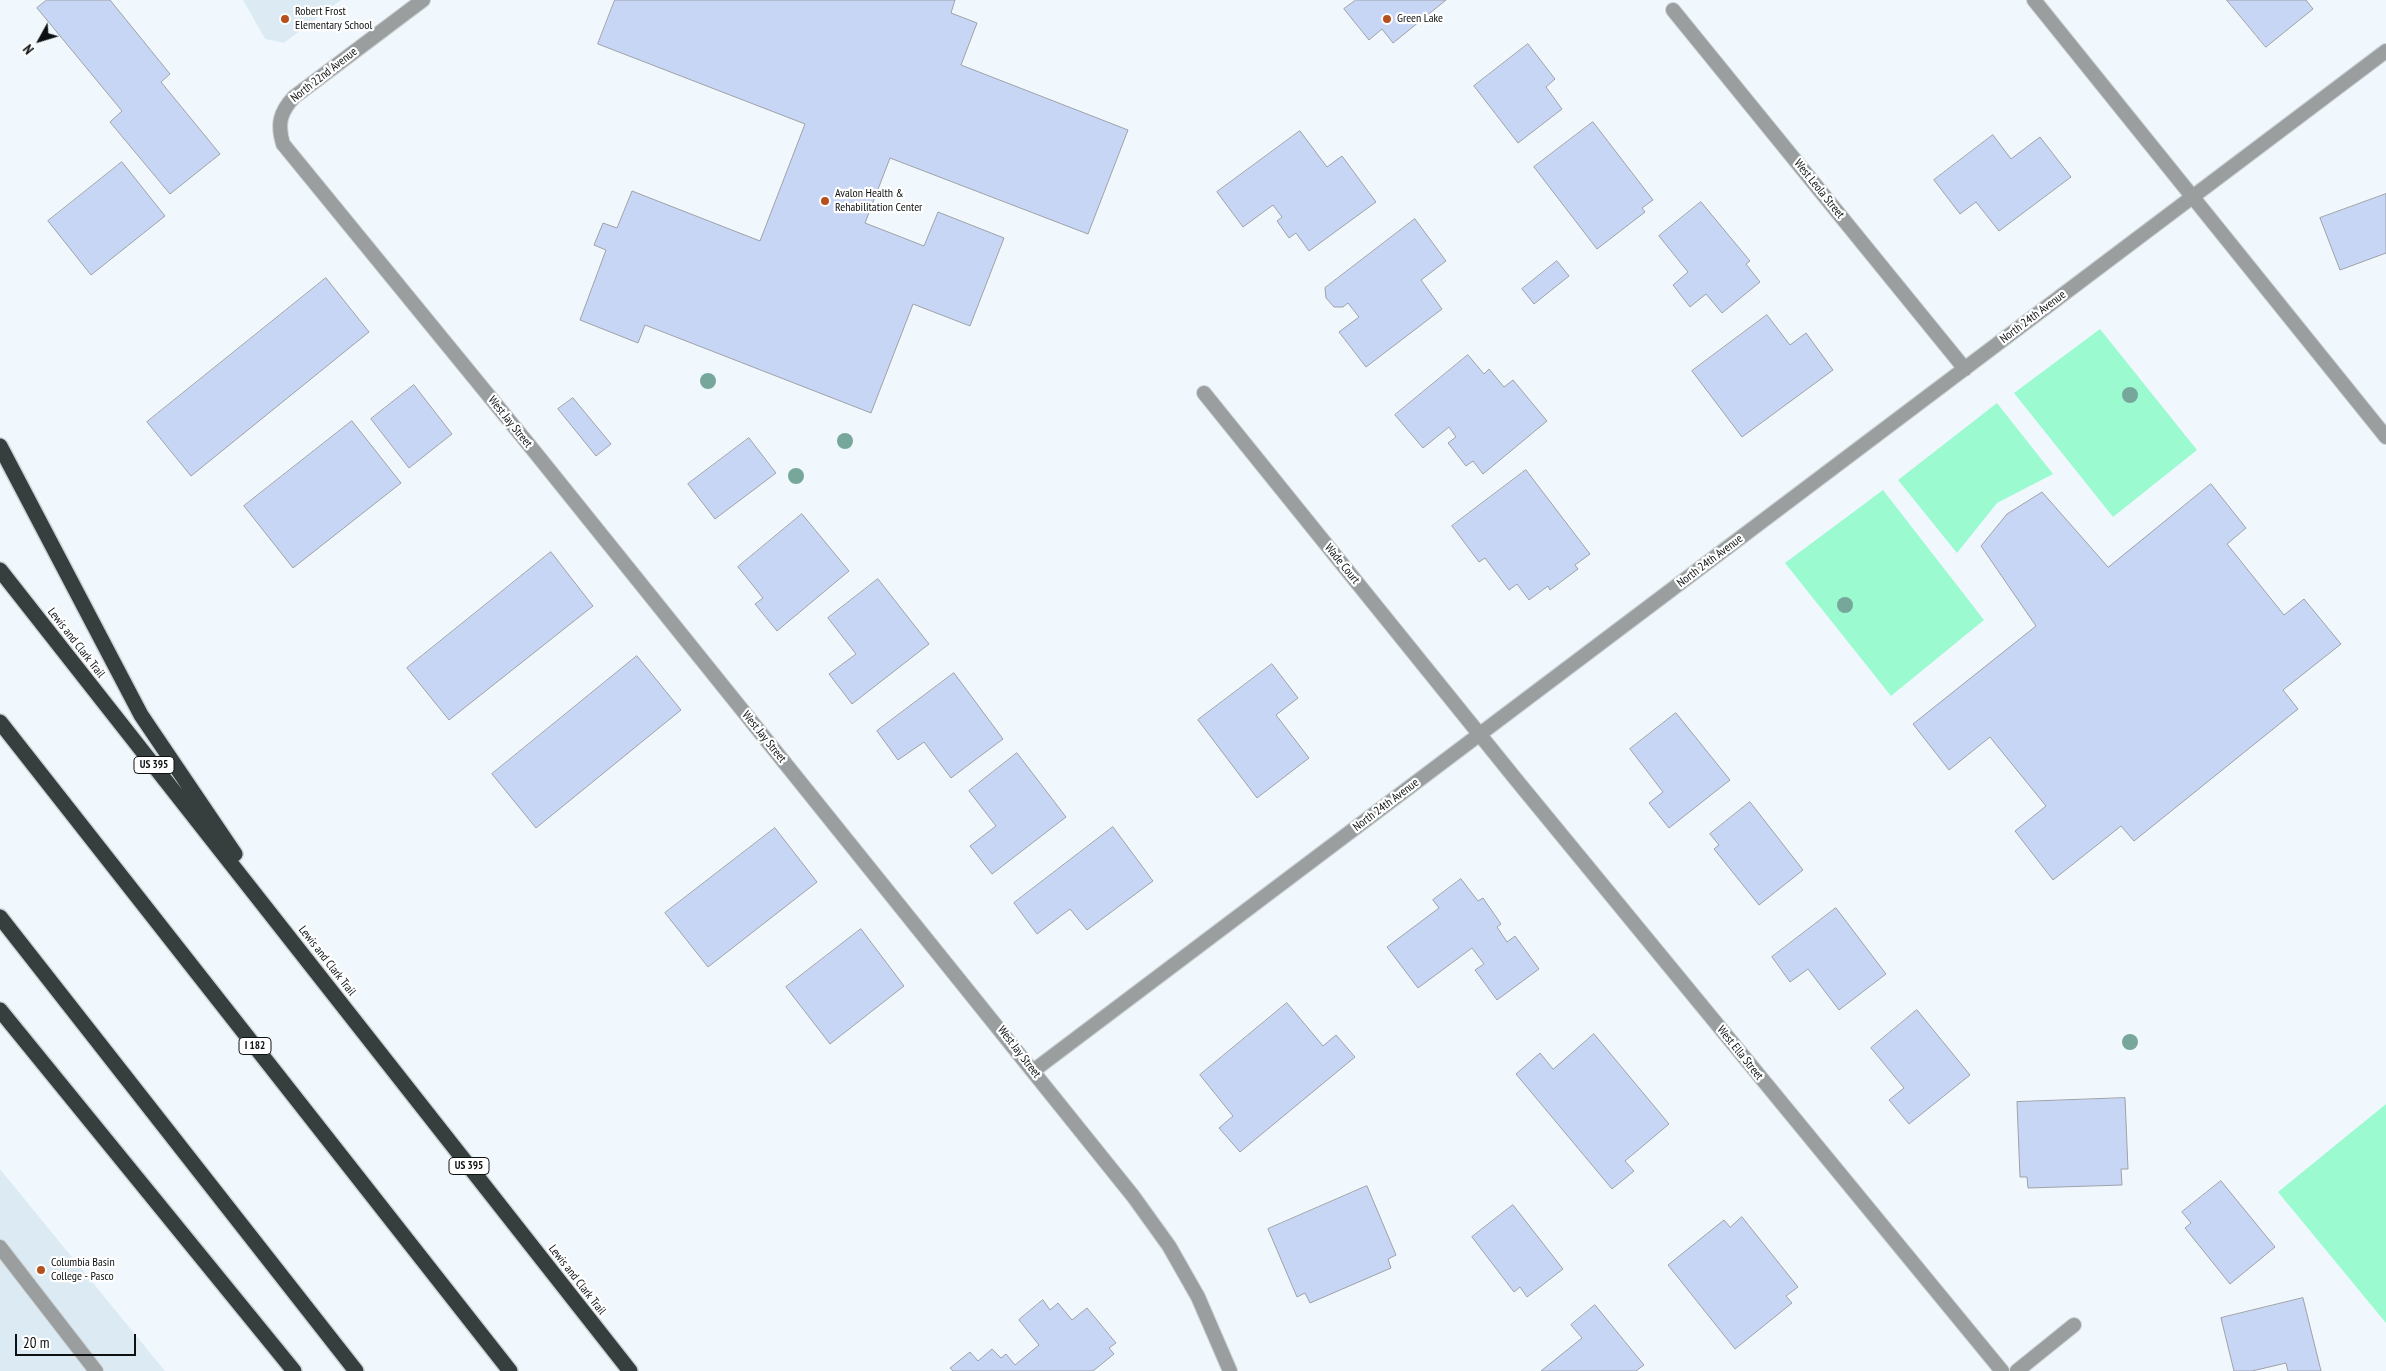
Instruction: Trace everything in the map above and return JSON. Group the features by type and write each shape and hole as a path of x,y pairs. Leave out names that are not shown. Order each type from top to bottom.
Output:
{"highway":[{"path":"0,446 141,716 307,960"},
{"name":"Lewis and Clark Trail","path":"0,570 630,1371"},
{"name":"I 182","path":"0,722 510,1371"},
{"path":"0,917 356,1371"},
{"path":"0,1010 294,1371"}],"street":[{"name":"North 22nd Avenue","path":"280,118 284,107 294,97 423,0"},
{"path":"2034,0 2386,437"},
{"name":"West Leola Street","path":"1673,10 1965,369"},
{"name":"North 24th Avenue","path":"1033,1070 2386,51"},
{"name":"West Jay Street","path":"280,118 279,131 283,144 534,451 1133,1196 1170,1246 1198,1298 1230,1371"},
{"name":"Wade Court","path":"1204,393 1480,734"},
{"name":"West Ella Street","path":"1480,734 2002,1371"},
{"path":"0,1247 96,1371"},
{"path":"2017,1371 2074,1325"}],"shaded area":[{"name":"Robert Frost Elementary School","path":"243,0 341,0 284,43 265,39"},
{"name":"Columbia Basin College - Pasco","path":"0,1169 165,1371 0,1371"}],"green space":[{"path":"2100,329 2197,450 2113,517 2014,393"},
{"path":"1997,403 2053,474 1997,503 1957,553 1898,480"},
{"path":"1883,490 1984,620 1891,696 1785,563"},
{"path":"2386,1104 2386,1323 2278,1192"}],"building":[{"path":"47,0 110,0 170,74 161,82 220,154 170,194 110,122 122,111 37,8"},
{"name":"Avalon Health & Rehabilitation Center","path":"615,0 955,0 951,13 977,23 961,65 1128,130 1088,234 890,158 865,223 924,246 938,212 1004,238 970,326 913,304 871,413 645,325 638,343 580,320 606,250 594,245 603,223 617,228 632,191 760,241 805,124 598,44"},
{"name":"Green Lake","path":"1356,0 1446,0 1393,43 1382,29 1369,40 1344,9"},
{"path":"2227,0 2306,0 2313,9 2266,47"},
{"path":"1528,44 1555,79 1546,87 1562,109 1518,143 1474,86"},
{"path":"1593,122 1653,200 1642,208 1645,212 1597,249 1534,167"},
{"path":"1300,131 1327,167 1342,156 1376,202 1309,251 1296,233 1289,238 1277,221 1282,217 1273,205 1243,227 1217,192"},
{"path":"1993,135 2011,159 2040,137 2071,177 1999,231 1976,202 1960,214 1934,180"},
{"path":"122,162 165,216 91,275 48,221"},
{"path":"2386,194 2386,253 2340,270 2320,218"},
{"path":"1701,202 1750,261 1746,264 1760,282 1722,313 1706,294 1690,307 1673,285 1688,272 1659,236"},
{"path":"1415,219 1446,261 1421,280 1442,309 1366,367 1339,332 1359,317 1348,303 1343,307 1334,307 1326,298 1325,288"},
{"path":"1557,261 1569,276 1534,304 1522,289"},
{"path":"326,278 369,332 191,476 147,422"},
{"path":"1767,315 1790,345 1806,333 1833,370 1742,437 1692,371"},
{"path":"1468,355 1484,374 1489,369 1504,387 1513,380 1547,421 1483,474 1473,461 1466,466 1448,443 1456,437 1449,427 1423,448 1395,415"},
{"path":"414,385 452,434 409,468 371,419"},
{"path":"573,398 611,444 596,456 558,409"},
{"path":"352,421 401,483 293,568 244,506"},
{"path":"749,438 776,473 715,519 688,484"},
{"path":"1526,470 1590,554 1575,565 1578,569 1550,590 1548,586 1529,600 1517,584 1509,590 1485,558 1479,562 1452,526"},
{"path":"2211,484 2246,528 2227,544 2284,615 2304,599 2341,644 2283,690 2298,709 2134,841 2121,826 2053,880 2015,831 2046,806 1990,737 1949,770 1913,724 2036,626 1981,546 2007,514 2042,492 2108,567"},
{"path":"802,514 849,571 777,631 755,604 763,598 738,567"},
{"path":"551,552 593,606 449,720 407,668"},
{"path":"878,579 929,644 852,704 829,674 856,654 828,618"},
{"path":"637,656 681,710 536,828 492,774"},
{"path":"1272,664 1298,698 1276,715 1309,758 1257,798 1198,720"},
{"path":"954,673 1003,739 951,778 924,742 898,760 877,731"},
{"path":"1676,713 1730,780 1669,828 1649,803 1663,792 1630,749"},
{"path":"1017,753 1066,817 992,874 970,846 996,826 969,791"},
{"path":"1750,802 1803,870 1759,905 1714,849 1719,845 1710,834"},
{"path":"1113,827 1153,881 1087,930 1070,909 1037,934 1014,903"},
{"path":"775,828 817,882 708,967 665,913"},
{"path":"1461,879 1478,901 1483,898 1501,924 1497,927 1507,942 1515,936 1539,969 1497,1000 1475,970 1484,964 1472,948 1418,988 1387,947 1439,908 1433,900"},
{"path":"1836,908 1886,974 1839,1010 1808,969 1790,982 1772,957"},
{"path":"861,929 904,986 830,1044 786,987"},
{"path":"1287,1003 1323,1046 1336,1035 1355,1057 1240,1152 1219,1128 1233,1116 1200,1075"},
{"path":"1917,1010 1970,1075 1909,1124 1889,1100 1904,1088 1871,1048"},
{"path":"1594,1034 1669,1124 1625,1161 1634,1171 1612,1189 1516,1074 1540,1053 1553,1069"},
{"path":"2125,1098 2128,1169 2121,1169 2122,1185 2028,1188 2027,1177 2020,1177 2017,1102"},
{"path":"2221,1181 2275,1247 2230,1284 2185,1228 2191,1223 2182,1212"},
{"path":"1367,1186 1396,1255 1388,1259 1391,1268 1310,1303 1305,1293 1297,1297 1268,1229"},
{"path":"1513,1205 1563,1269 1527,1297 1520,1287 1514,1292 1472,1237"},
{"path":"1742,1217 1798,1287 1786,1296 1792,1303 1735,1349 1668,1265 1724,1220 1730,1227"},
{"path":"2303,1298 2321,1371 2288,1371 2286,1363 2252,1371 2234,1371 2221,1318"},
{"path":"1043,1300 1050,1310 1058,1303 1072,1320 1087,1308 1116,1343 1109,1348 1114,1354 1093,1371 953,1371 950,1368 970,1352 978,1361 992,1349 1001,1358 1006,1354 1015,1365 1039,1345 1019,1320"},
{"path":"1595,1305 1644,1365 1636,1371 1541,1371 1582,1338 1571,1325"}],"place":[{"name":"Robert Frost Elementary School","path":"285,19"},
{"name":"Green Lake","path":"1387,19"},
{"name":"Avalon Health & Rehabilitation Center","path":"825,201"},
{"name":"Columbia Basin College - Pasco","path":"41,1270"}]}
